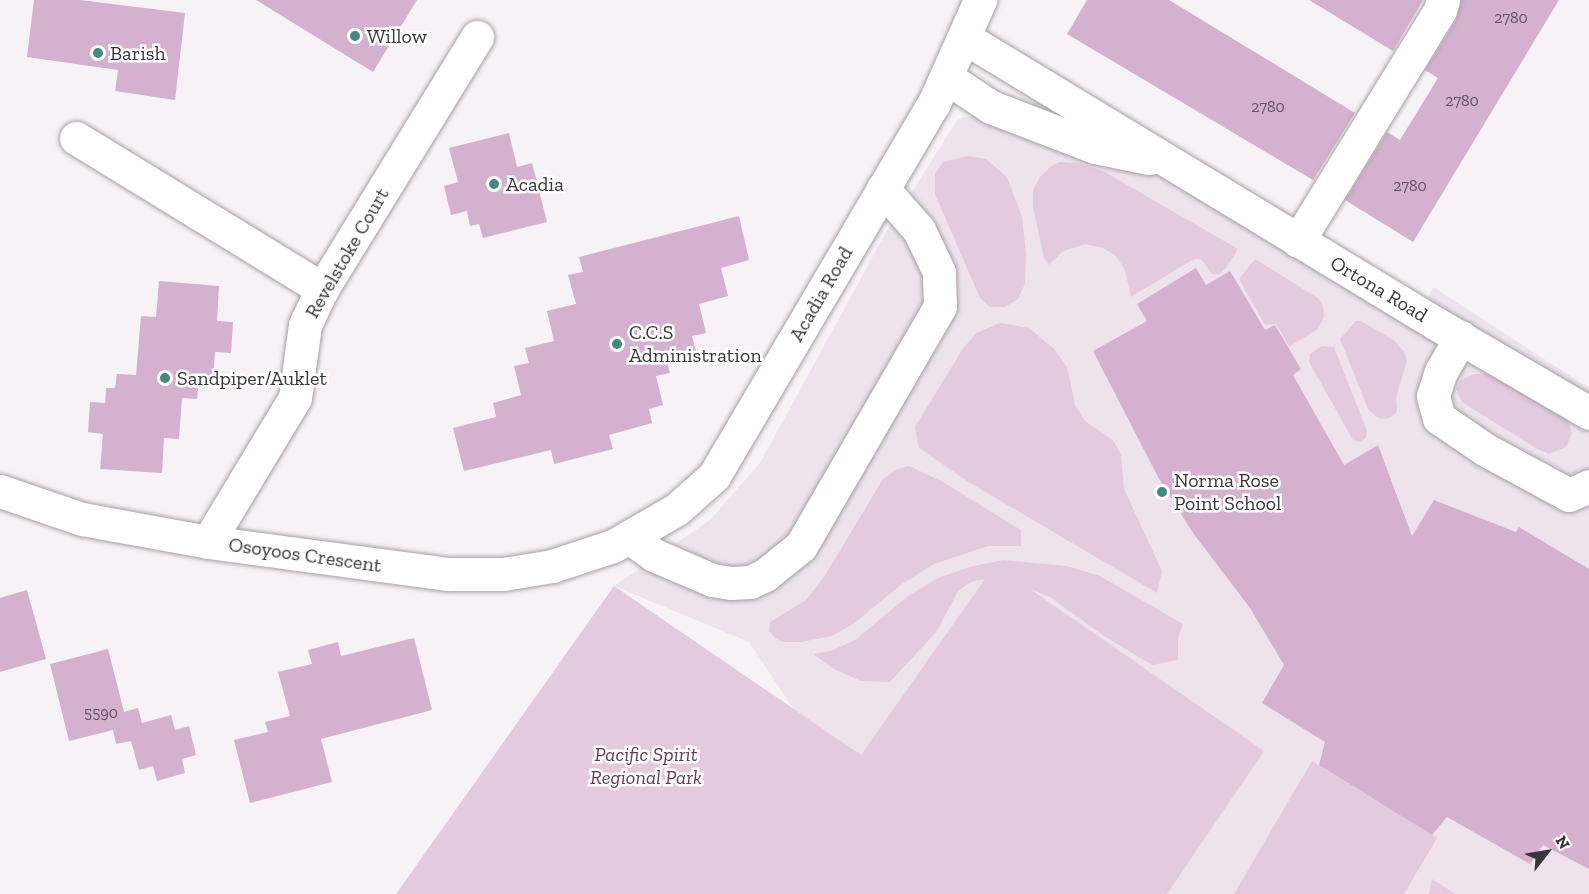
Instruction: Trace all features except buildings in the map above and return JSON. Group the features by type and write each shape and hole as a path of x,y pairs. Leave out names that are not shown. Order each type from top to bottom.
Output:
{"street":[{"name":"Acadia Road","path":"621,542 677,509 714,476 934,103 980,0"},
{"path":"1298,241 1440,10 1443,0"},
{"name":"Revelstoke Court","path":"208,542 295,398 305,325 322,289 477,37"},
{"name":"Ortona Road","path":"965,38 1298,241 1589,413"},
{"name":"Ortona Road","path":"946,77 991,107 1095,147 1170,163"},
{"path":"76,138 322,289"},
{"path":"621,542 712,580 731,583 750,582 765,575 801,546 940,306 939,272 919,230 883,189"},
{"path":"1461,337 1441,371 1433,396 1439,418 1504,460 1569,495 1589,486"},
{"name":"Osoyoos Crescent","path":"0,491 82,519 208,542 449,574 513,573 552,566 621,542"}],"shaded area":[{"name":"Norma Rose Point School","path":"980,114 1158,172 1414,330 1433,287 1589,388 1589,894 1046,894 804,725 749,642 614,586 710,520 760,463 884,236 958,119"}],"green space":[{"path":"968,156 986,159 1007,177 1022,217 1026,253 1025,284 1018,299 1005,307 990,307 980,298 935,194 935,174 943,162"},
{"path":"1060,162 1077,163 1103,171 1238,249 1226,268 1218,275 1212,274 1201,259 1194,259 1131,297 1125,270 1116,256 1103,248 1085,244 1063,251 1049,265 1044,258 1033,207 1033,190 1040,177 1051,166"},
{"path":"1255,259 1318,298 1323,306 1324,317 1318,329 1289,347 1276,324 1265,325 1239,279"},
{"path":"1356,321 1361,321 1395,341 1404,352 1407,361 1396,397 1397,411 1386,419 1378,418 1368,409 1340,339"},
{"path":"1000,323 1029,328 1054,349 1067,367 1075,405 1085,421 1113,440 1121,455 1124,489 1162,571 1157,593 970,483 919,448 915,427 962,350 976,333"},
{"path":"1322,346 1334,347 1367,431 1366,438 1360,442 1353,440 1309,362 1310,354"},
{"path":"1474,374 1489,374 1567,418 1572,433 1566,447 1549,454 1539,450 1462,402 1456,389 1461,380"},
{"path":"909,466 943,482 1021,530 1021,546 988,546 934,564 902,584 853,624 832,636 801,642 783,642 775,638 769,631 770,622 806,600 824,577 883,479 897,469"},
{"name":"Pacific Spirit Regional Park","path":"1003,560 1067,566 1100,576 1183,624 1178,638 1178,660 1152,665 1104,636 1050,597 1030,589 1264,751 1167,894 396,894 614,586 861,755 985,579 971,582 958,591 937,631 890,682 861,681 834,669 813,654 831,651 855,640 908,596 938,578 973,566"},
{"path":"1312,761 1437,838 1404,894 1234,894"},
{"path":"1432,879 1454,893 1454,894 1429,894"}],"place":[{"name":"Willow","path":"355,36"},
{"name":"Barish","path":"98,53"},
{"name":"Acadia","path":"494,184"},
{"name":"C.C.S Administration","path":"617,344"},
{"name":"Sandpiper/Auklet","path":"165,378"},
{"name":"Norma Rose Point School","path":"1162,492"}]}
